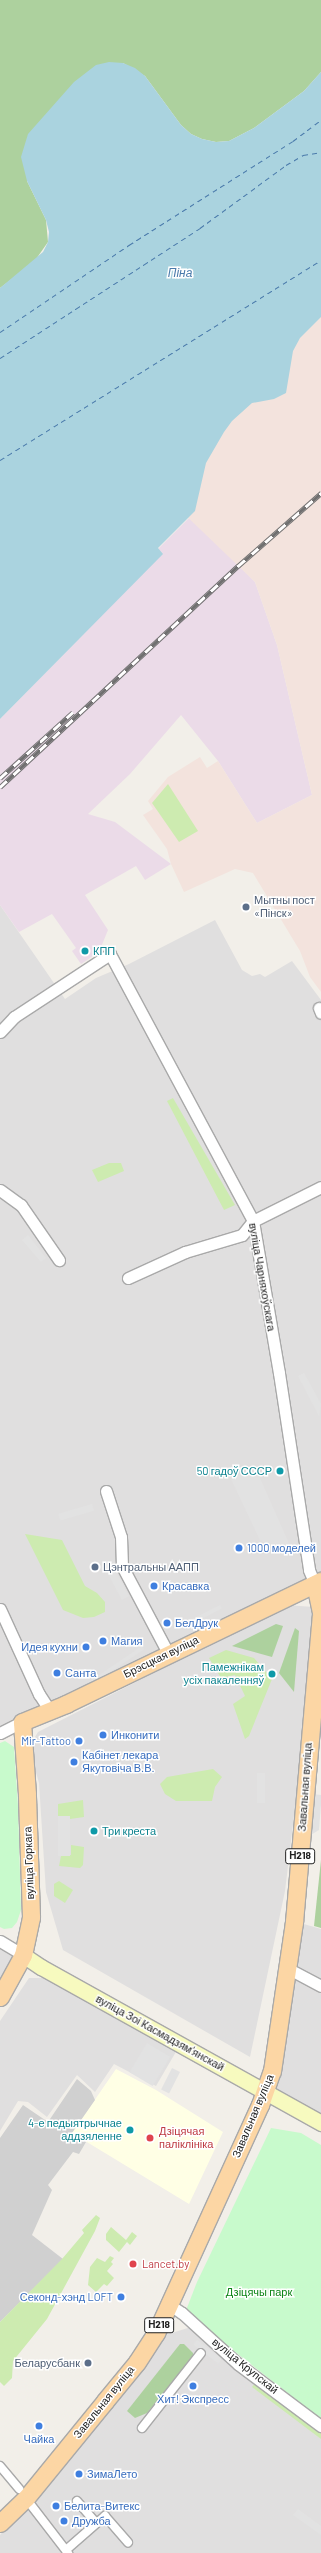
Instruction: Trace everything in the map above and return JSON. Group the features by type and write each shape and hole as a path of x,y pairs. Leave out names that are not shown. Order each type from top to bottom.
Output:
{"main road":[{"path":"318,1582 321,1612"},
{"name":"Брэсцкая вуліца","path":"22,1722 50,1711 318,1582"},
{"name":"Завальная вуліца","path":"0,2523 26,2498 137,2362 170,2305 264,2093 272,2071 289,1969 321,1616"},
{"name":"вуліца Горкага","path":"0,1997 23,1955 31,1917 27,1794 22,1722"},
{"name":"вуліца Зоі Касмадзямʼянскай","path":"23,1955 41,1967 264,2093 321,2123"}],"street":[{"name":"вуліца Чарняхоўскага","path":"0,1032 14,1017 110,954 253,1221 281,1381 309,1570 318,1582"},
{"path":"128,1278 185,1252 242,1235 253,1221 321,1187"},
{"path":"0,1190 21,1205 59,1260"},
{"path":"106,1491 121,1537 122,1566 168,1653"},
{"path":"0,1609 39,1694 50,1711"},
{"name":"Брэсцкая вуліца","path":"0,1733 22,1722"},
{"name":"вуліца Зоі Касмадзямʼянскай","path":"0,1941 23,1955"},
{"path":"289,1969 321,1986"},
{"name":"вуліца Крупскай","path":"170,2305 182,2313 238,2364 321,2426"},
{"name":"вуліца Крупскай","path":"142,2428 201,2354"},
{"path":"0,2466 19,2489"},
{"path":"77,2501 96,2523"},
{"path":"31,2505 67,2551 105,2516 128,2542"}],"shaded area":[{"path":"321,295 321,992 310,977 300,951 253,873 235,869 184,892 171,864 167,849 143,815 153,809 148,801 168,777 200,757 207,768 218,761 257,823 312,795 277,645 255,582 125,457"},
{"path":"191,516 255,582 277,645 312,795 257,823 218,761 181,715 130,774 88,814 115,822 171,864 145,880 136,866 85,895 108,930 99,952 81,964 72,951 76,948 52,914 19,932 0,905 0,719 162,554 158,549"},
{"path":"0,905 65,999 96,978 129,964 215,920 242,970 252,976 260,974 265,977 292,961 321,1000 321,1572 0,1728"},
{"path":"28,1235 46,1258 41,1262 22,1240"},
{"path":"304,1373 321,1404 319,1416 298,1376"},
{"path":"255,1467 291,1548 277,1550 260,1540 231,1479"},
{"path":"92,1504 94,1511 60,1520 58,1514"},
{"path":"114,1568 129,1596 122,1600 107,1572"},
{"path":"220,1605 222,1609 184,1628 183,1624"},
{"path":"287,1605 313,1607 318,1616 285,1891 250,2057 63,1950 46,1892 39,1783 29,1747 38,1732"},
{"path":"142,1646 144,1649 71,1699 69,1695"},
{"path":"257,1773 265,1773 265,1803 257,1803"},
{"path":"312,1794 321,1795 321,1804 319,1830 309,1836"},
{"path":"58,1816 70,1816 70,1856 58,1856"},
{"path":"297,1922 321,1929 321,2120 268,2090"},
{"path":"0,1945 19,1956 0,1987"},
{"path":"29,1978 46,1978 177,2050 156,2086 114,2064 95,2092 77,2075 47,2117 28,2102 18,2101 0,2131 0,2021"},
{"path":"147,2043 170,2057 153,2086 129,2072"},
{"path":"172,2068 180,2072 169,2093 161,2089"},
{"name":"Дзіцячая паліклініка","path":"116,2069 156,2090 223,2132 189,2204 72,2133"},
{"path":"77,2079 91,2091 95,2100 72,2133 86,2142 79,2154 73,2152 48,2185 52,2190 32,2235 63,2259 0,2322 0,2138 23,2105 48,2122"},
{"path":"191,2327 321,2429 321,2553 0,2553 0,2535 97,2422 162,2336"},
{"path":"197,2340 222,2359 218,2363 193,2345"},
{"path":"298,2509 321,2526 321,2535 293,2515"}],"green space":[{"path":"0,0 321,0 321,72 304,91 254,128 229,141 216,142 202,139 191,134 181,125 145,76 123,63 27,181 46,220 48,242 34,262 0,288"},
{"path":"168,784 198,831 179,842 152,803"},
{"path":"173,1098 235,1205 224,1210 167,1101"},
{"path":"109,1163 121,1163 124,1171 98,1182 92,1170"},
{"path":"25,1534 62,1540 85,1586 97,1593 105,1602 105,1612 94,1617 83,1618 63,1610"},
{"path":"276,1624 283,1626 272,1657 232,1646"},
{"path":"295,1628 299,1631 294,1692 279,1673"},
{"path":"226,1650 254,1658 272,1679 249,1736 245,1739 233,1704 245,1696 235,1675 221,1678 209,1658"},
{"path":"5,1741 14,1747 18,1806 21,1910 17,1922 12,1928 4,1929 0,1927 0,1743"},
{"path":"213,1769 222,1777 215,1787 212,1801 176,1801 165,1794 160,1784 167,1777"},
{"path":"83,1800 84,1817 70,1819 69,1816 58,1816 58,1804"},
{"path":"71,1845 84,1847 83,1865 80,1868 59,1866 61,1856 71,1855"},
{"path":"321,1860 321,1928 314,1926"},
{"path":"59,1881 73,1890 65,1903 54,1896 54,1884"},
{"name":"Дзіцячы парк","path":"271,2128 301,2133 321,2145 321,2419 185,2313 197,2282"},
{"path":"96,2215 100,2218 95,2231 47,2319 13,2361 12,2378 4,2386 0,2382 0,2322 62,2259 84,2233 82,2230"},
{"path":"111,2227 126,2240 132,2232 137,2236 130,2245 127,2242 119,2252 106,2240 106,2234"},
{"path":"110,2256 114,2258 111,2262 113,2264 107,2271 114,2278 107,2286 104,2284 96,2292 88,2285 90,2267 97,2258 105,2262"},
{"path":"180,2344 184,2344 193,2353 193,2357 147,2413 135,2418 127,2411"},
{"path":"256,2382 321,2433 321,2439 252,2387"}],"water":[{"name":"Піна","path":"109,62 123,63 135,68 145,76 181,125 191,134 202,139 216,142 229,141 254,128 304,91 321,72 321,317 300,338 293,351 286,393 274,399 252,403 232,421 224,432 206,463 195,511 158,548 163,554 0,719 0,288 43,252 48,242 49,232 46,220 27,181 21,157 28,134 74,82 96,65"}],"ferry route":[{"path":"0,332 129,245 293,141 321,120"},
{"path":"0,358 200,228 286,165 303,155 321,152"},
{"path":"0,460 321,260"}],"railway":[{"path":"0,787 238,566 321,493"},
{"path":"0,778 73,712"}],"place":[{"name":"Мытны пост «Пінск»","path":"246,907"},
{"name":"КПП","path":"85,951"},
{"name":"50 гадоў СССР","path":"280,1471"},
{"name":"1000 моделей","path":"239,1548"},
{"name":"Цэнтральны ААПП","path":"95,1567"},
{"name":"Красавка","path":"154,1586"},
{"name":"БелДрук","path":"167,1623"},
{"name":"Магия","path":"103,1641"},
{"name":"Идея кухни","path":"86,1647"},
{"name":"Санта","path":"57,1673"},
{"name":"Памежнікам усіх пакаленняў","path":"272,1674"},
{"name":"Инконити","path":"103,1735"},
{"name":"Mir-Tattoo","path":"79,1741"},
{"name":"Кабінет лекара Якутовіча В.В.","path":"74,1762"},
{"name":"Три креста","path":"94,1831"},
{"name":"4-е педыятрычнае аддзяленне","path":"130,2130"},
{"name":"Дзіцячая паліклініка","path":"150,2138"},
{"name":"Lancet.by","path":"133,2264"},
{"name":"Секонд-хэнд LOFT","path":"121,2297"},
{"name":"Беларусбанк","path":"88,2363"},
{"name":"Хит! Экспресс","path":"193,2386"},
{"name":"Чайка","path":"39,2426"},
{"name":"ЗимаЛето","path":"79,2474"},
{"name":"Белита-Витекс","path":"56,2506"},
{"name":"Дружба","path":"64,2521"}]}
